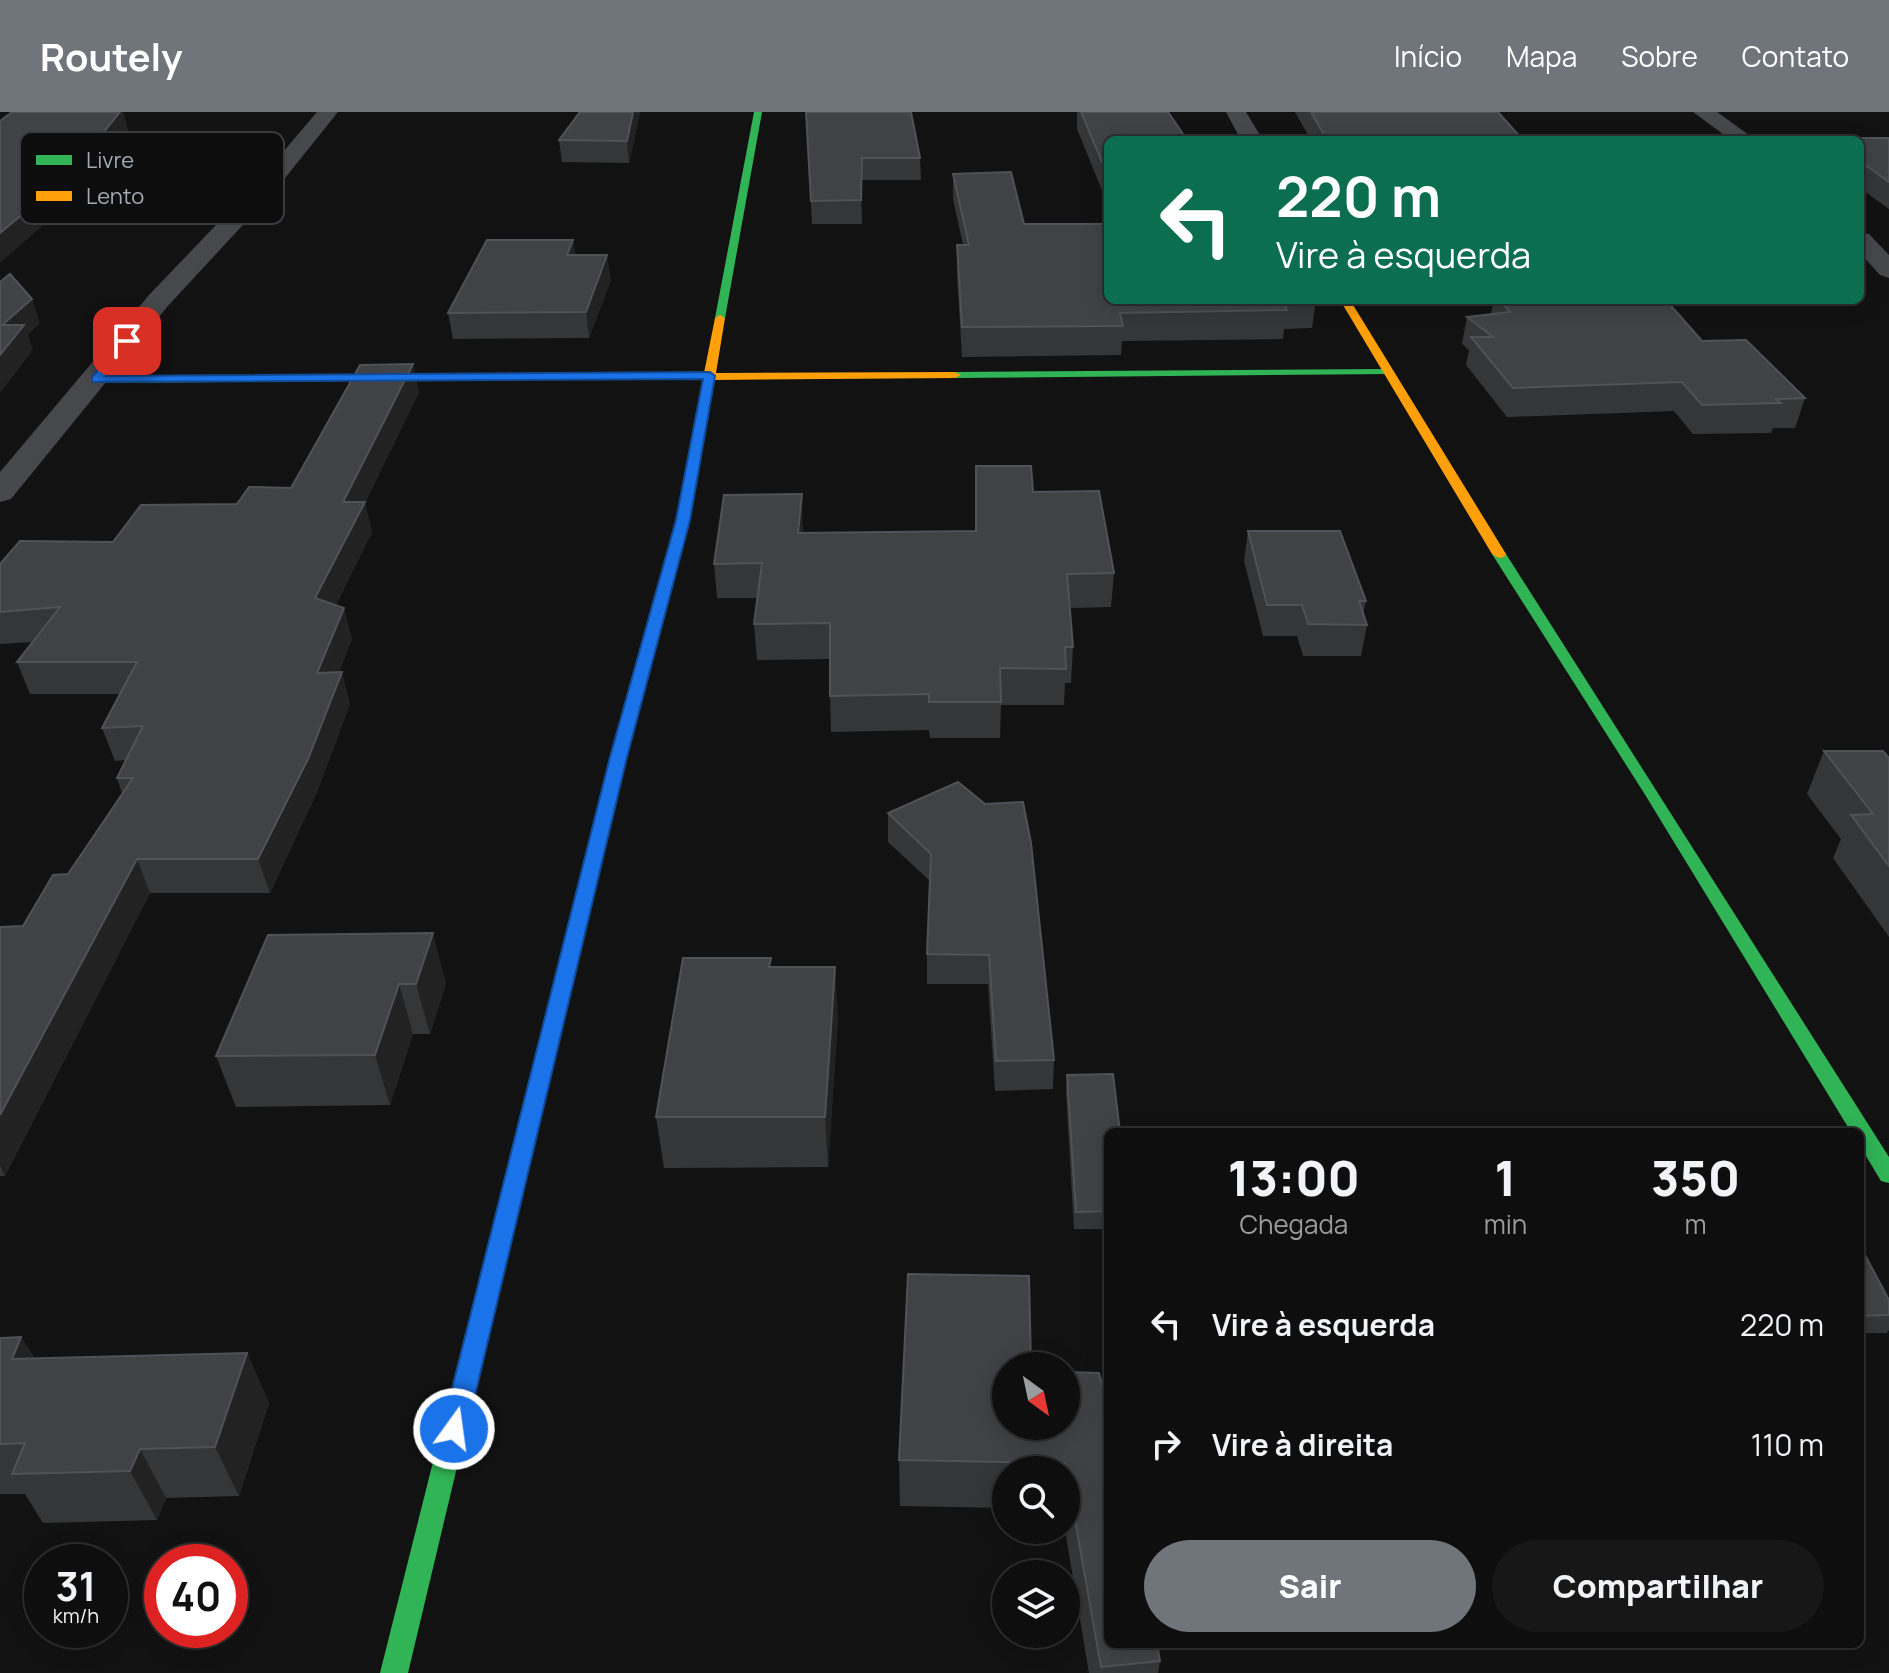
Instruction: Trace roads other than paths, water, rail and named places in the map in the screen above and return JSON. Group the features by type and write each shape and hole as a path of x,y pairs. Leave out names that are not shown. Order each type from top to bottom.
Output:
{"street":[{"path":"284,165 328,112"},
{"path":"394,1673 618,757 683,520 758,112"},
{"path":"1236,112 1250,136"},
{"path":"1703,112 1739,136"},
{"path":"0,492 96,380 158,301 230,224"},
{"path":"1864,243 1889,270"},
{"path":"1347,304 1860,1128"},
{"path":"96,380 1387,372"},
{"path":"1864,1135 1889,1175"}]}
